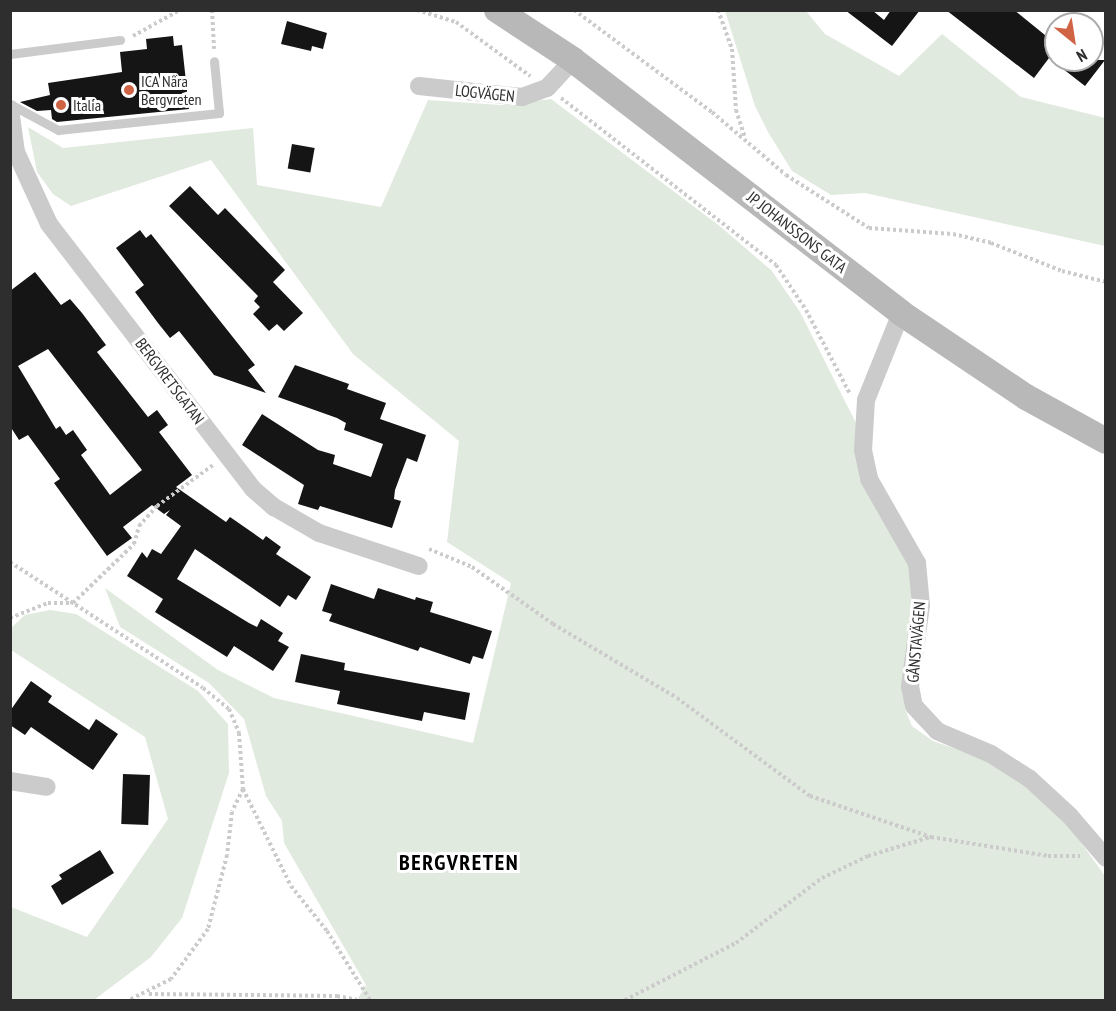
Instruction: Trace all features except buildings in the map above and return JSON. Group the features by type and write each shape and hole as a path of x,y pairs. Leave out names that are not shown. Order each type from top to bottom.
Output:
{"street":[{"name":"JP JOHANSSONS GATA","path":"497,10 573,60 901,313 1026,397 1106,441"},
{"name":"LOGVÄGEN","path":"418,86 500,98 522,97 547,88 573,60"},
{"name":"BERGVRETSGATAN","path":"10,109 16,152 49,224 253,489 296,521 366,551 419,566"},
{"name":"GÅNSTAVÄGEN","path":"901,313 882,354 863,418 863,450 869,479 917,563 921,605 910,686 914,706 937,730 991,754 1030,779 1070,816 1105,857"},
{"path":"10,781 46,787"}],"lane":[{"path":"10,54 120,40"},
{"path":"10,104 58,130 219,113 214,61"}],"path":[{"path":"120,40 180,10"},
{"path":"212,10 214,61"},
{"path":"417,10 456,22 547,88 776,265 806,310 863,418"},
{"path":"574,10 746,139 786,176 869,228 953,234 991,243 1062,271 1106,282"},
{"path":"718,10 732,49 736,110 746,139"},
{"path":"10,214 10,219"},
{"path":"10,618 48,603 74,603 134,544 139,526 157,506 226,455"},
{"path":"425,548 472,567 553,624 677,698 810,796 931,837 1048,856 1105,857"},
{"path":"10,562 230,709 239,733 243,789 291,886 327,931 370,1000"},
{"path":"129,1000 147,994 171,979 208,929 227,855 232,812 243,789"},
{"path":"625,1000 736,944 822,878 868,856 931,837"},
{"path":"147,994 337,996 357,1000"}],"shaded area":[{"path":"725,11 806,11 825,34 899,76 942,34 1021,97 1105,118 1105,246 865,193 831,195 792,171 755,106"},
{"path":"551,99 721,227 772,271 800,312 857,425 860,481 910,565 912,603 903,680 905,709 912,726 933,741 986,759 1024,785 1065,820 1105,876 1105,1000 357,1000 366,985 284,843 282,821 266,796 244,719 209,683 120,627 105,588 218,670 274,698 473,743 511,583 447,542 459,441 353,354 211,160 71,206 53,194 37,172 28,127 63,148 253,128 257,185 381,207 428,100 501,105"},
{"path":"50,610 76,614 198,691 228,724 229,773 182,918 151,957 94,1000 11,1000 11,907 87,937 168,819 145,737 11,650 11,628 25,615"}],"place":[{"name":"ICA Nära Bergvreten","path":"129,90"},
{"name":"Italia","path":"61,105"}],"district":[{"name":"BERGVRETEN","path":"459,863"}]}
